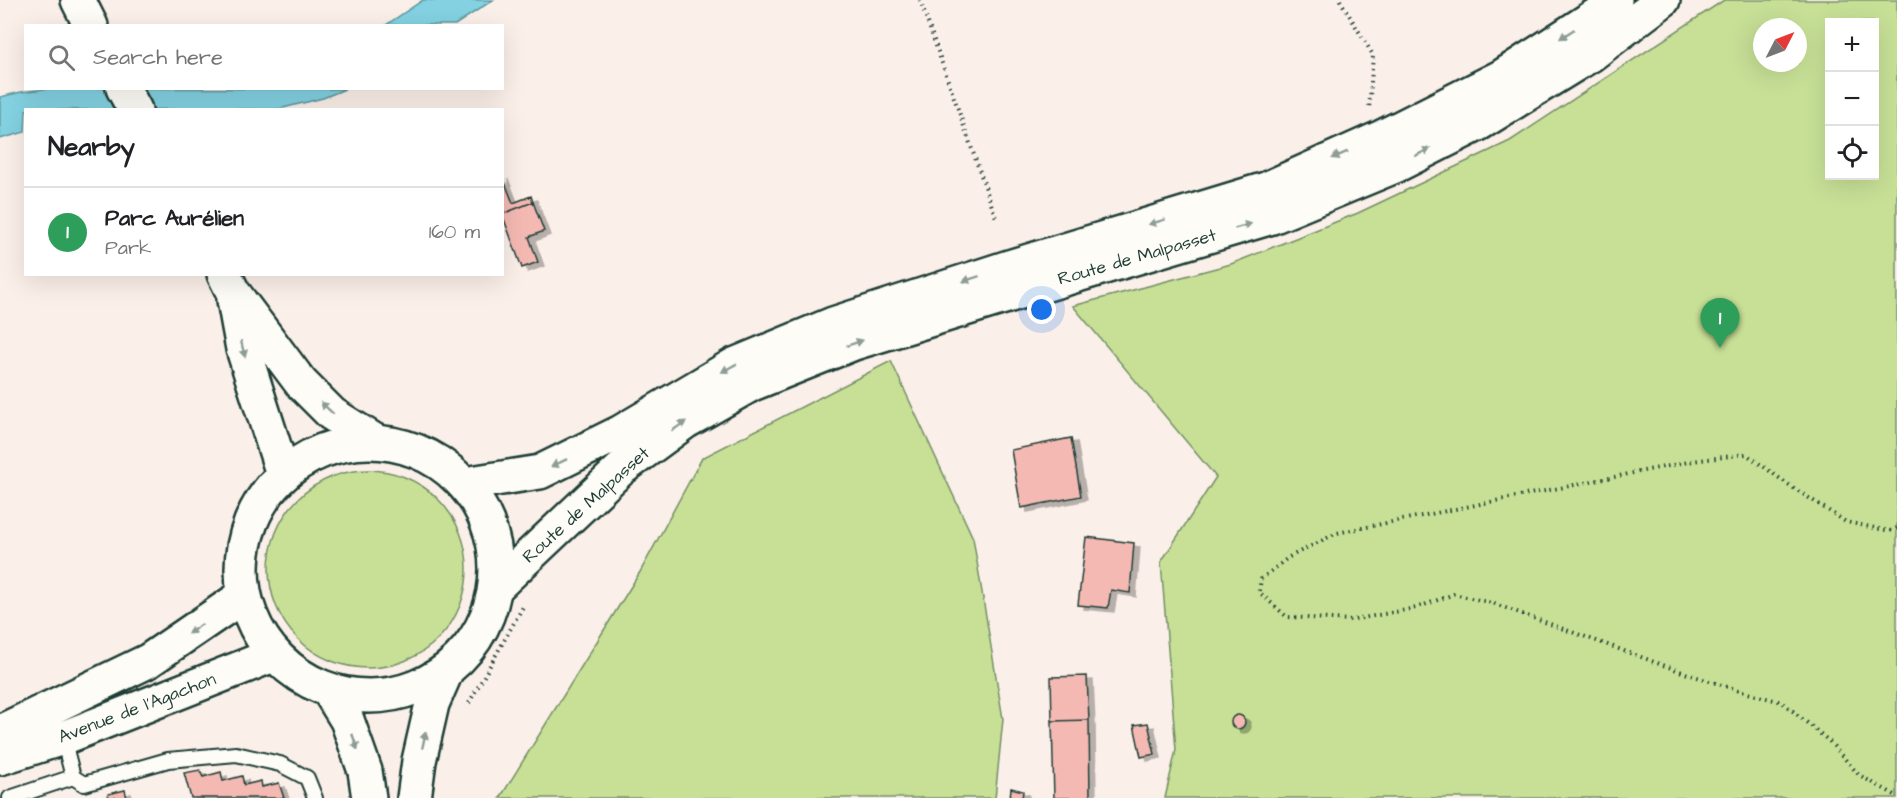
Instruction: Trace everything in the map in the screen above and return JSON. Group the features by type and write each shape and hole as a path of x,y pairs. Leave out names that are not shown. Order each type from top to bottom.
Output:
{"main road":[{"path":"78,0 90,24"},
{"name":"Route de Malpasset","path":"495,588 621,469 685,422 752,384 1013,280 1266,189 1382,137 1501,77 1598,14 1615,0"},
{"name":"Route de Malpasset","path":"464,484 540,472 621,432 734,364 833,324 1272,217 1395,166 1480,123 1592,54 1663,0"},
{"path":"124,90 134,108"},
{"path":"228,283 301,383 332,414 375,441"},
{"path":"228,283 243,349 283,474"},
{"path":"375,441 408,447 438,462 464,484 484,515 495,550 495,588 487,620 470,649 446,672 410,691 369,698 329,692 299,677 273,655 254,627 243,596 241,551 255,509 283,474 310,455 341,444 375,441"},
{"name":"Avenue de l'Agachon","path":"0,732 148,661 243,596"},
{"name":"Avenue de l'Agachon","path":"0,758 63,738 273,655"},
{"path":"414,798 419,761 432,704 446,672"},
{"path":"329,692 347,720 364,771 369,798"}],"lane":[{"path":"63,738 78,781 78,798"},
{"path":"10,798 168,760 236,754 280,764 306,778 315,798"}],"path":[{"path":"920,0 996,218"},
{"path":"1340,0 1373,55 1369,111 1382,137"},
{"path":"1897,528 1890,531 1846,522 1746,454 1693,461 1337,533 1289,557 1261,579 1259,592 1287,617 1298,618 1352,620 1416,608 1454,594 1492,603 1696,676 1782,702 1829,741 1859,775 1897,796"},
{"path":"464,711 529,596"}],"green space":[{"path":"1724,0 1897,0 1897,798 1165,798 1176,750 1161,562 1216,477 1073,306 1231,264 1358,213 1510,141"},
{"path":"891,361 973,538 1003,719 995,798 500,798 640,572 702,458"},
{"path":"358,470 378,470 415,481 445,506 460,531 466,550 466,588 456,616 431,646 415,657 397,664 378,668 358,668 321,657 291,632 280,616 273,598 269,579 269,559 280,522 305,492 321,481 339,474"}],"water":[{"path":"423,0 493,0 457,24 387,24"},
{"path":"37,90 343,90 323,98 283,108 24,108 24,132 0,139 0,97"}],"building":[{"path":"504,180 513,203 531,196 533,202 504,213"},
{"path":"533,202 544,231 529,237 538,262 522,268 504,219 504,213"},
{"path":"1071,438 1081,496 1021,508 1011,450"},
{"path":"1086,537 1134,543 1130,593 1111,590 1108,608 1078,605"},
{"path":"1087,676 1089,720 1052,721 1051,677"},
{"path":"1235,715 1241,715 1245,722 1241,729 1235,729 1231,725 1231,719"},
{"path":"1089,720 1090,798 1054,798 1052,721"},
{"path":"1148,723 1155,754 1141,757 1134,725"},
{"path":"200,770 203,777 221,772 223,781 242,776 244,785 261,781 262,787 279,783 284,798 191,798 184,773"},
{"path":"1011,788 1023,791 1022,798 1010,798"},
{"path":"125,790 127,798 109,798 108,794"}],"place":[{"name":"Parc Aurélien","path":"1720,348"}]}
